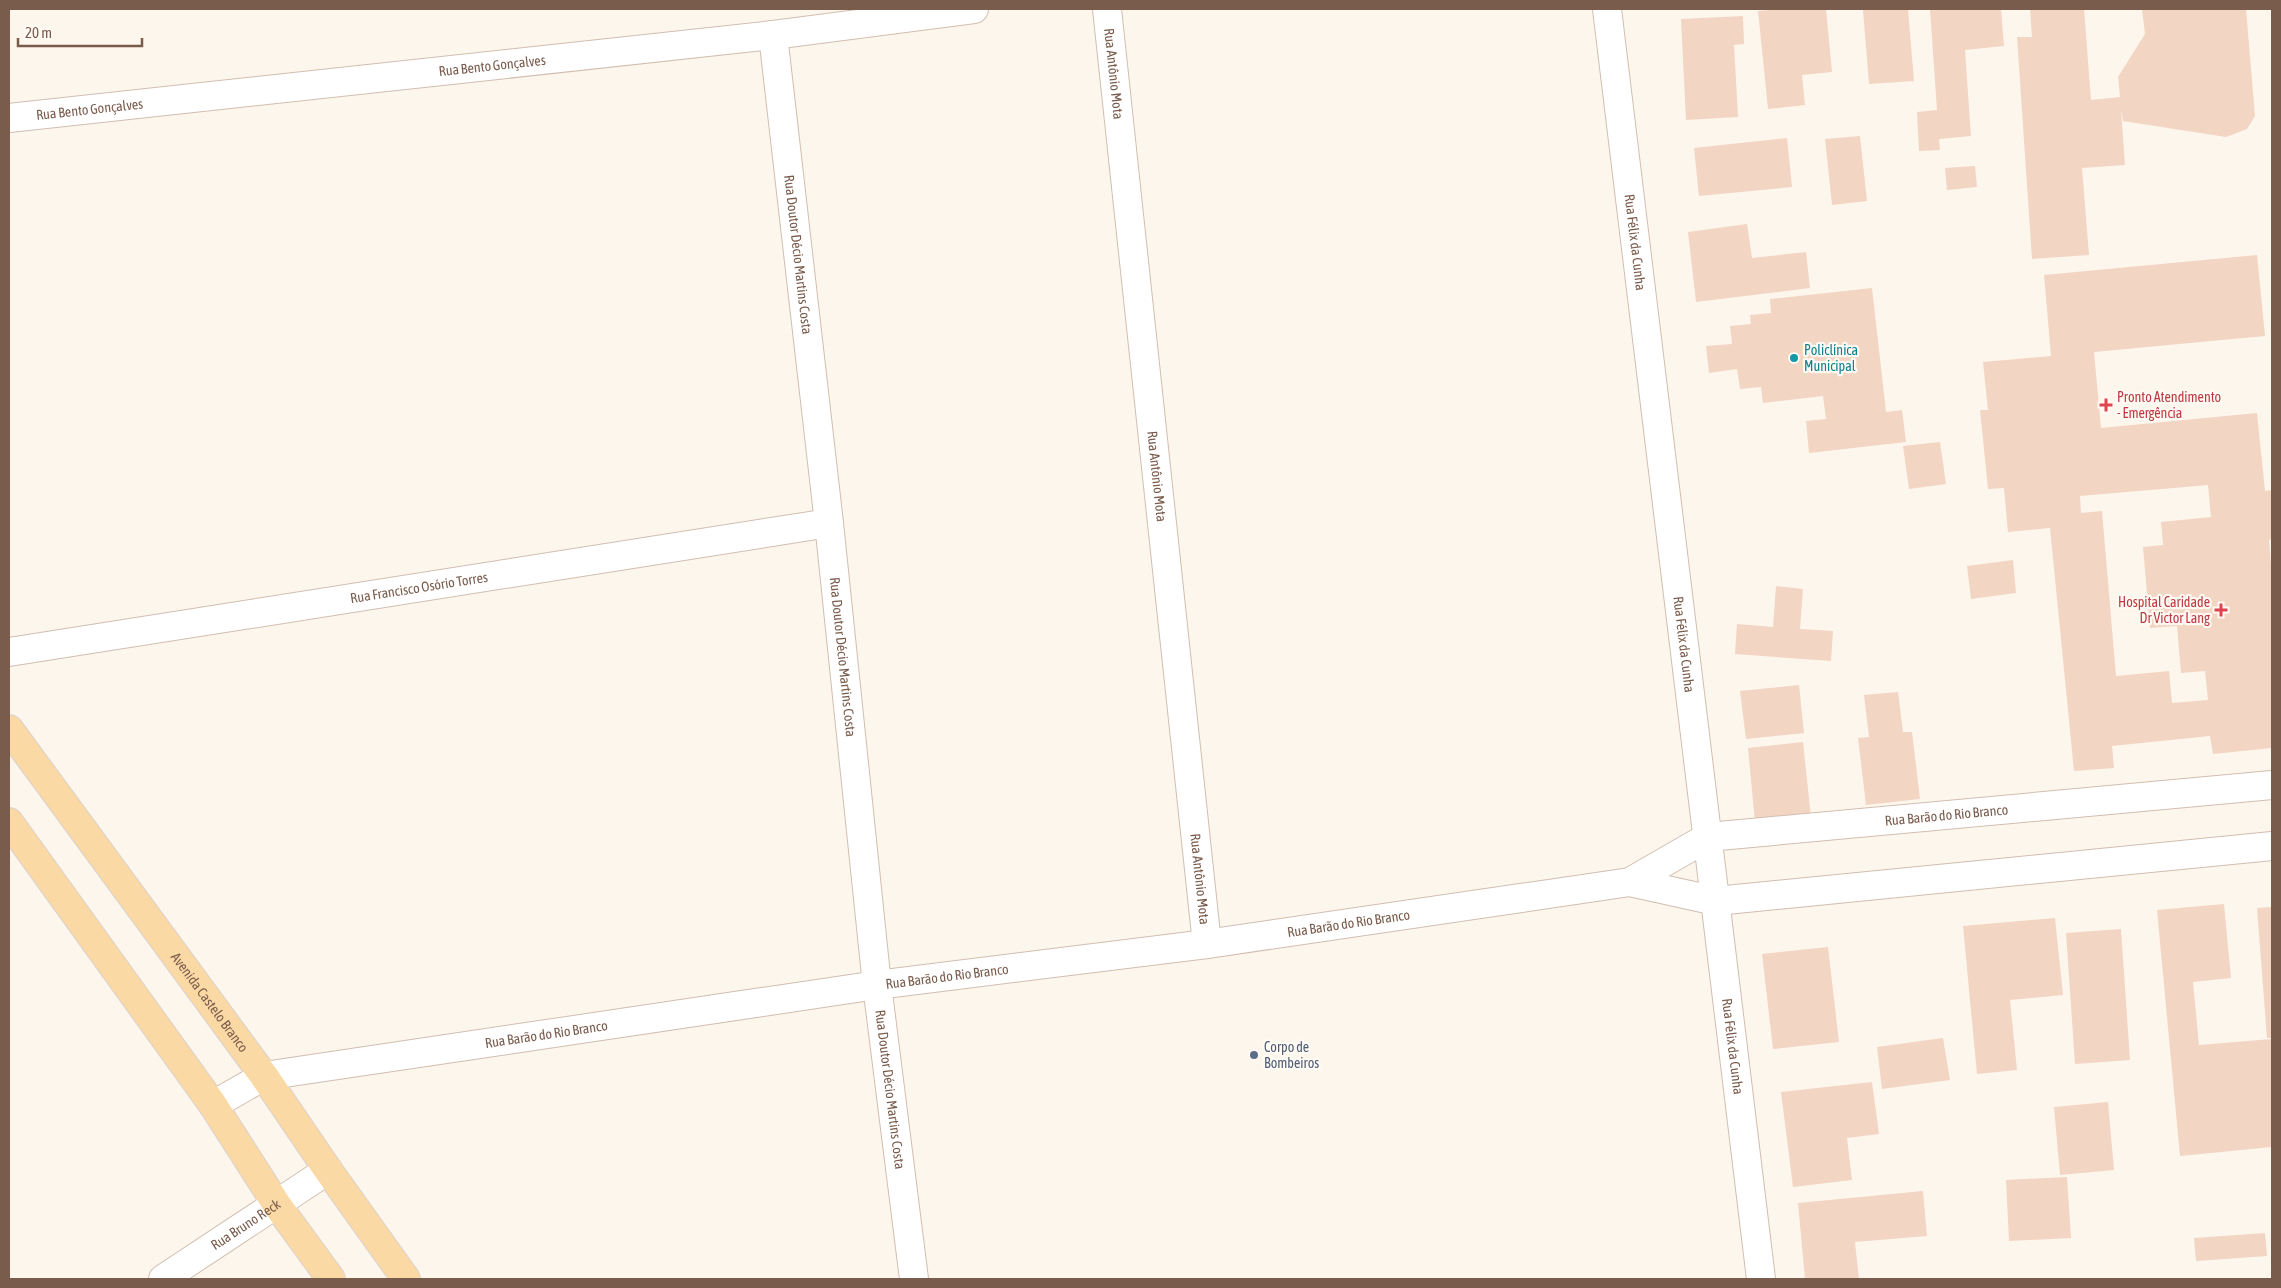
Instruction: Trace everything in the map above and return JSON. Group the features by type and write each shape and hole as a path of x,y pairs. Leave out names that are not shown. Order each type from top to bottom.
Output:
{"main road":[{"name":"Avenida Castelo Branco","path":"9,729 264,1076 406,1279"},
{"path":"9,822 213,1105 277,1205 331,1279"}],"street":[{"name":"Rua Bento Gonçalves","path":"9,118 773,35 974,9"},
{"name":"Rua Antônio Mota","path":"1107,9 1207,944"},
{"name":"Rua Félix da Cunha","path":"1607,9 1761,1279"},
{"name":"Rua Doutor Décio Martins Costa","path":"773,35 829,523 877,984 914,1279"},
{"name":"Rua Francisco Osório Torres","path":"9,652 829,523"},
{"name":"Rua Barão do Rio Branco","path":"1630,882 1708,837 2272,786"},
{"name":"Rua Barão do Rio Branco","path":"264,1076 877,984 1207,944 1630,882 1716,902 2272,846"},
{"path":"213,1105 264,1076"},
{"name":"Rua Bruno Reck","path":"163,1279 328,1170"}],"building":[{"path":"1826,9 1832,72 1802,75 1805,105 1768,109 1758,11"},
{"path":"1908,9 1914,81 1869,84 1863,10"},
{"path":"1930,9 2001,9 2004,46 1965,50 1971,136 1939,139 1940,150 1919,151 1917,112 1937,110"},
{"path":"2030,9 2084,9 2091,100 2120,97 2118,77 2145,34 2142,9 2246,9 2255,116 2247,129 2226,137 2123,121 2121,110 2125,165 2082,168 2089,255 2032,259 2017,37 2032,37"},
{"path":"1743,16 1744,44 1734,45 1738,117 1686,120 1681,19"},
{"path":"1860,136 1867,201 1832,205 1825,139"},
{"path":"1787,138 1792,187 1699,196 1694,148"},
{"path":"1975,166 1977,187 1947,190 1945,168"},
{"path":"1747,224 1752,258 1806,252 1810,288 1696,302 1688,232"},
{"path":"2257,255 2265,336 2094,352 2101,428 2257,413 2265,491 2272,490 2272,539 2269,540 2272,576 2272,748 2213,754 2210,736 2112,746 2114,768 2074,771 2050,528 2008,532 2004,488 1988,489 1980,410 1988,410 1983,362 2051,356 2044,275","holes":["2208,485 2211,517 2161,522 2163,545 2143,547 2150,628 2177,626 2181,673 2205,671 2208,700 2172,703 2169,671 2116,676 2102,511 2081,513 2080,496"]},
{"name":"Policlínica Municipal","path":"1872,288 1886,412 1902,410 1906,442 1809,453 1806,421 1826,419 1823,396 1763,403 1761,387 1740,389 1737,369 1709,373 1706,346 1732,344 1730,326 1751,324 1750,315 1771,313 1770,299"},
{"path":"1940,442 1946,484 1909,489 1903,446"},
{"path":"2013,560 2016,593 1971,599 1967,566"},
{"path":"1776,586 1803,589 1800,629 1833,631 1831,661 1735,654 1737,624 1773,627"},
{"path":"1799,685 1804,733 1746,739 1740,691"},
{"path":"1898,692 1903,732 1912,732 1920,799 1866,805 1858,738 1869,737 1864,695"},
{"path":"1803,742 1811,817 1755,822 1748,748"},
{"path":"2224,904 2231,978 2193,982 2199,1045 2272,1039 2272,1147 2180,1156 2157,910"},
{"path":"2272,907 2272,1038 2267,1038 2257,908"},
{"path":"2055,918 2063,995 2010,1000 2017,1070 1977,1074 1963,926"},
{"path":"2121,929 2130,1060 2075,1064 2066,933"},
{"path":"1828,947 1839,1042 1773,1049 1762,954"},
{"path":"1943,1038 1950,1080 1882,1089 1877,1047"},
{"path":"1872,1082 1879,1134 1847,1138 1852,1180 1793,1187 1781,1092"},
{"path":"2108,1102 2114,1170 2060,1175 2054,1107"},
{"path":"2067,1177 2071,1238 2009,1241 2006,1180"},
{"path":"1923,1191 1927,1236 1855,1242 1859,1279 1805,1279 1798,1203"},
{"path":"2265,1233 2267,1256 2196,1261 2194,1238"}],"place":[{"name":"Policlínica Municipal","path":"1794,358"},
{"name":"Pronto Atendimento - Emergência","path":"2106,405"},
{"name":"Hospital Caridade Dr Victor Lang","path":"2221,610"},
{"name":"Corpo de Bombeiros","path":"1254,1055"}]}
